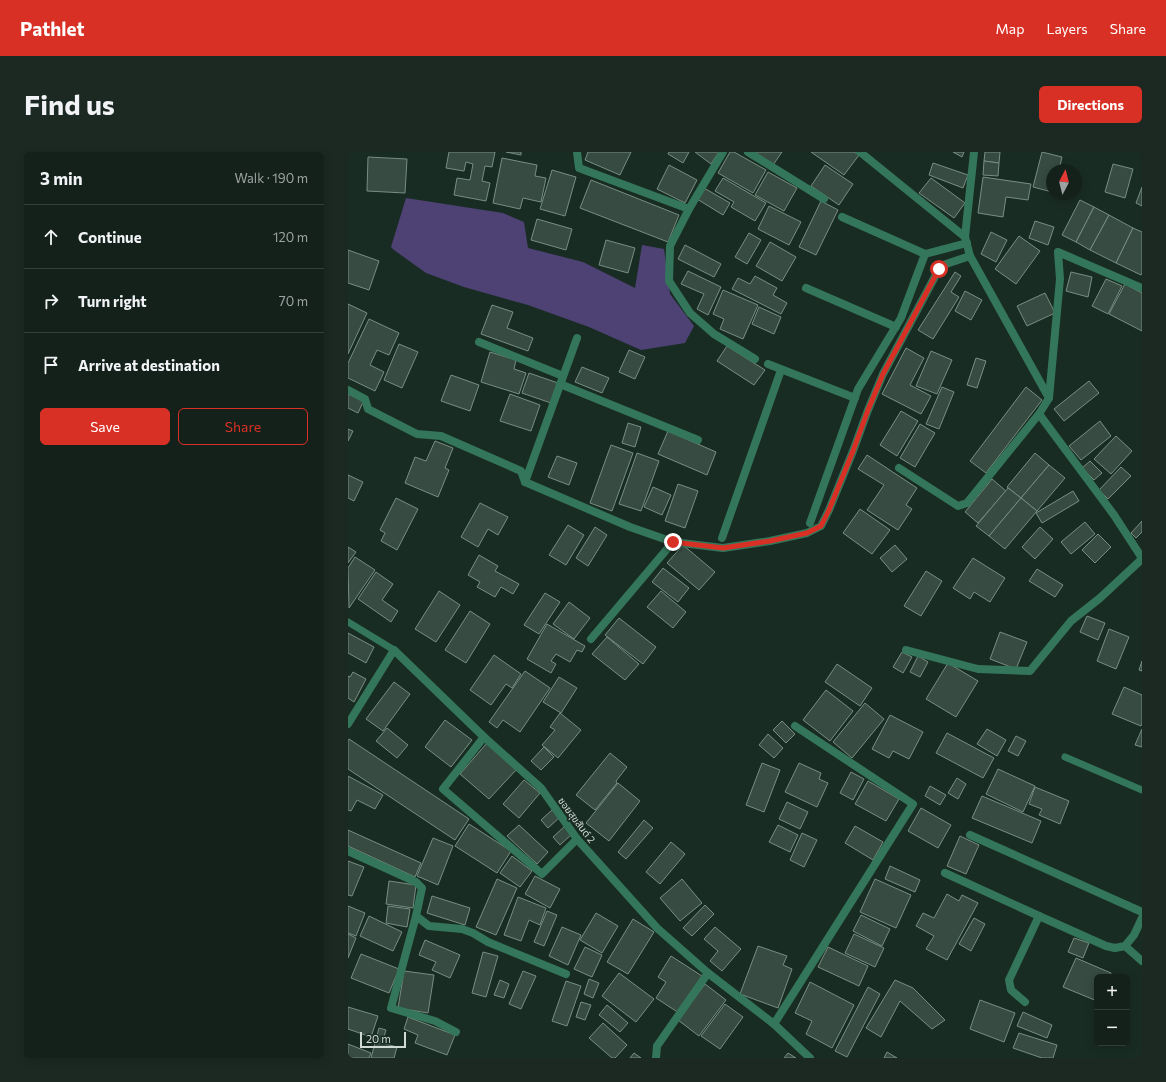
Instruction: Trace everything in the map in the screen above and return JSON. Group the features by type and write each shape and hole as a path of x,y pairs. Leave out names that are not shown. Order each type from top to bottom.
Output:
{"street":[{"path":"577,152 579,168 689,209"},
{"path":"723,152 689,209 670,246 669,281 690,313 714,334 755,358"},
{"path":"748,152 824,199"},
{"path":"860,152 966,240"},
{"path":"974,152 966,240 970,256 1049,398"},
{"path":"842,217 925,254 966,240"},
{"path":"899,468 958,506 967,503 1039,414 1049,398 1060,279 1058,252 1142,288"},
{"path":"810,523 854,398 901,318 925,254"},
{"path":"348,390 365,399 368,409 417,434 441,436 521,471 525,482 630,527 673,542 723,548 770,541 807,533 821,526 829,510 883,374 939,269 946,264 970,256"},
{"path":"806,288 896,327"},
{"path":"525,482 577,338"},
{"path":"479,342 563,376"},
{"path":"768,364 854,398"},
{"path":"722,538 781,370"},
{"path":"560,384 698,440"},
{"path":"906,650 978,669 1030,671 1071,621 1100,598 1142,558 1114,515 1039,414"},
{"path":"591,639 673,542"},
{"path":"348,724 394,650"},
{"name":"ซอยสุขสันต์ 2","path":"394,650 484,737 541,788 577,839 657,928 708,973 774,1024 810,1058"},
{"path":"774,1024 913,804 795,726"},
{"path":"484,737 443,789 542,874 577,839"},
{"path":"970,835 1142,912"},
{"path":"348,851 416,882 422,888 391,1008 435,1021 456,1032"},
{"path":"945,873 1106,946 1115,948 1125,946 1134,935 1142,918"},
{"path":"416,916 429,926 462,930 473,933 488,942 566,974"},
{"path":"1025,1002 1011,990 1009,980 1039,916"},
{"path":"1125,946 1142,961"},
{"path":"656,1058 657,1046 708,973"}],"lane":[{"path":"348,622 394,650"},
{"path":"1064,757 1142,790"}],"shaded area":[{"path":"406,198 503,213 524,222 528,248 583,262 635,288 642,245 664,249 670,294 694,326 685,343 641,350 589,327 528,305 464,287 426,273 391,247"}],"building":[{"path":"449,152 495,152 492,167 485,166 482,181 490,183 486,201 454,195 457,178 470,180 473,164 466,162 464,171 446,168"},
{"path":"506,152 521,152 521,155"},
{"path":"588,152 631,152 620,175 585,160"},
{"path":"669,152 689,152 683,163 668,154"},
{"path":"695,152 719,152 711,164"},
{"path":"730,152 734,152 766,170 753,193 718,173"},
{"path":"755,152 782,152 773,165"},
{"path":"811,152 854,152 859,155 844,175"},
{"path":"953,152 964,152 962,157"},
{"path":"985,152 1000,152 999,163 984,161"},
{"path":"1042,152 1062,157 1060,164 1046,164 1046,190 1033,187"},
{"path":"368,157 407,159 405,193 367,191"},
{"path":"502,158 537,165 535,176 546,178 541,202 523,198 520,209 493,203"},
{"path":"984,161 999,163 998,176 983,175"},
{"path":"933,163 968,175 963,188 929,175"},
{"path":"1113,164 1133,169 1125,198 1105,192"},
{"path":"669,165 697,180 685,203 657,189"},
{"path":"825,165 853,184 839,205 811,186"},
{"path":"552,170 576,177 565,216 540,209"},
{"path":"768,172 797,188 784,211 755,195"},
{"path":"983,177 1031,184 1028,200 1006,197 1003,217 978,213"},
{"path":"723,178 766,203 755,221 731,207 734,202 715,191"},
{"path":"931,178 965,203 954,218 919,193"},
{"path":"591,180 679,215 668,242 580,208"},
{"path":"1142,187 1142,206 1136,203"},
{"path":"704,188 730,203 723,215 697,199"},
{"path":"1080,200 1094,207 1076,242 1062,235"},
{"path":"821,201 838,210 816,255 799,247"},
{"path":"769,206 801,222 789,245 758,229"},
{"path":"1094,207 1109,215 1090,250 1076,242"},
{"path":"1109,215 1133,228 1116,263 1090,250"},
{"path":"537,219 572,229 566,250 531,240"},
{"path":"1035,221 1054,227 1048,245 1029,238"},
{"path":"1133,228 1142,232 1141,275 1116,263"},
{"path":"991,232 1007,240 996,262 981,254"},
{"path":"749,233 761,240 747,264 735,257"},
{"path":"1019,236 1040,251 1016,284 995,269"},
{"path":"606,240 635,248 628,273 599,265"},
{"path":"770,242 796,257 782,281 756,266"},
{"path":"685,245 721,264 714,277 678,259"},
{"path":"348,250 379,261 369,290 348,283"},
{"path":"688,271 721,287 708,315 697,309 704,294 681,284"},
{"path":"955,272 961,276 951,292 959,297 933,339 918,330"},
{"path":"1071,272 1092,277 1088,297 1066,291"},
{"path":"755,276 777,288 773,295 787,303 781,314 732,289 738,278 750,284"},
{"path":"1106,279 1122,286 1108,314 1092,306"},
{"path":"1125,284 1142,293 1142,331 1109,314"},
{"path":"723,290 758,305 743,339 720,329 724,319 713,314"},
{"path":"965,291 982,300 971,320 955,311"},
{"path":"1045,293 1055,313 1027,326 1017,306"},
{"path":"348,304 367,313 348,354"},
{"path":"492,305 513,312 507,328 533,338 528,351 481,334"},
{"path":"759,307 781,317 774,334 752,324"},
{"path":"369,319 399,333 389,355 377,350 370,365 384,372 375,391 348,378 348,363"},
{"path":"399,344 418,352 402,388 384,380"},
{"path":"727,346 765,370 754,385 717,361"},
{"path":"906,348 924,358 910,385 931,396 921,414 882,394"},
{"path":"629,350 645,357 635,379 619,372"},
{"path":"931,351 952,360 937,394 916,386"},
{"path":"490,352 516,360 514,369 526,373 519,394 481,382"},
{"path":"976,358 986,361 977,388 967,385"},
{"path":"582,367 609,378 602,393 575,382"},
{"path":"529,373 558,383 551,403 522,393"},
{"path":"451,375 479,385 470,411 441,401"},
{"path":"1089,381 1099,393 1064,421 1054,409"},
{"path":"942,387 954,392 939,429 926,424"},
{"path":"1026,387 1042,400 986,473 970,461"},
{"path":"348,394 364,400 358,413 348,408"},
{"path":"510,394 540,405 531,431 500,421"},
{"path":"901,411 918,421 897,456 880,445"},
{"path":"1100,421 1111,436 1081,460 1069,446"},
{"path":"628,423 641,427 635,447 622,443"},
{"path":"920,424 935,433 915,467 900,458"},
{"path":"348,429 353,431 348,441"},
{"path":"668,431 716,452 707,475 658,454"},
{"path":"1116,436 1132,451 1111,474 1094,459"},
{"path":"435,441 453,448 445,468 449,470 438,497 405,483 415,457 426,461"},
{"path":"611,445 633,453 612,511 590,503"},
{"path":"637,453 659,461 641,511 619,504"},
{"path":"1035,453 1049,465 1021,498 1007,487"},
{"path":"867,455 917,488 906,505 912,509 898,530 867,510 884,485 858,469"},
{"path":"557,456 577,463 569,485 548,477"},
{"path":"1090,461 1102,473 1094,480 1082,468"},
{"path":"1049,465 1065,478 1037,511 1021,498"},
{"path":"1121,467 1131,476 1108,499 1099,490"},
{"path":"348,475 363,482 354,501 348,498"},
{"path":"992,479 1006,491 978,523 965,512"},
{"path":"678,484 698,491 685,528 665,521"},
{"path":"653,487 671,495 662,515 644,507"},
{"path":"1008,488 1021,498 989,536 976,526"},
{"path":"1073,491 1079,501 1042,523 1036,513"},
{"path":"396,498 418,509 397,550 381,541 385,533 380,530"},
{"path":"1021,498 1037,511 1005,549 989,536"},
{"path":"480,503 508,517 498,535 488,529 478,547 461,537"},
{"path":"860,509 890,530 872,554 843,533"},
{"path":"1142,521 1142,532 1136,538 1131,533"},
{"path":"1085,522 1095,534 1071,554 1061,542"},
{"path":"568,525 584,535 566,565 549,555"},
{"path":"595,527 607,535 588,566 576,558"},
{"path":"1040,527 1053,539 1035,559 1022,547"},
{"path":"1098,534 1111,547 1095,563 1082,550"},
{"path":"683,545 715,572 699,590 667,563"},
{"path":"895,545 907,559 892,572 880,558"},
{"path":"348,547 356,552 348,563"},
{"path":"479,555 498,566 495,571 519,584 513,594 501,587 495,597 477,587 480,582 468,575"},
{"path":"355,557 375,570 349,608 348,568"},
{"path":"973,558 1005,578 990,602 974,592 970,599 953,588"},
{"path":"663,568 689,588 678,602 652,582"},
{"path":"1037,569 1063,585 1055,597 1029,581"},
{"path":"926,571 942,581 921,616 904,606"},
{"path":"376,572 393,584 382,600 398,611 391,622 358,599"},
{"path":"439,591 460,605 436,642 415,629"},
{"path":"661,591 686,612 673,628 647,607"},
{"path":"545,593 560,602 539,634 524,625"},
{"path":"569,602 590,618 574,639 553,624"},
{"path":"470,611 490,624 466,663 445,650"},
{"path":"1087,616 1105,623 1098,640 1080,632"},
{"path":"619,618 656,647 643,664 605,635"},
{"path":"547,624 585,646 582,652 577,650 570,662 556,654 551,661 556,664 551,673 527,659"},
{"path":"1109,629 1129,637 1116,669 1097,661"},
{"path":"1000,632 1027,642 1016,669 990,659"},
{"path":"348,633 374,647 366,663 348,653"},
{"path":"607,637 639,664 625,680 592,654"},
{"path":"902,652 912,657 903,673 893,667"},
{"path":"494,655 521,674 512,688 506,684 491,705 470,690"},
{"path":"918,656 928,662 920,677 910,672"},
{"path":"1142,661 1142,671 1139,670"},
{"path":"948,663 978,681 956,717 926,699"},
{"path":"837,664 872,688 860,706 825,682"},
{"path":"525,671 550,688 520,732 503,720 497,728 489,722"},
{"path":"353,672 366,679 354,702 348,698 348,676 350,677"},
{"path":"559,677 577,688 561,713 543,702"},
{"path":"394,682 410,694 383,731 366,719"},
{"path":"1124,687 1142,695 1141,726 1112,714"},
{"path":"826,690 853,711 830,741 803,720"},
{"path":"865,703 884,719 852,758 833,742"},
{"path":"560,713 581,730 558,758 542,745 555,730 550,727"},
{"path":"890,715 923,732 909,759 893,751 889,758 872,749"},
{"path":"445,720 472,740 451,767 425,747"},
{"path":"782,721 795,734 786,743 773,730"},
{"path":"387,728 408,745 397,758 376,741"},
{"path":"987,729 1006,740 997,756 977,744"},
{"path":"1142,729 1142,747 1135,745"},
{"path":"947,733 994,758 983,778 936,753"},
{"path":"768,734 783,748 774,758 759,745"},
{"path":"1016,736 1026,741 1018,756 1008,751"},
{"path":"349,739 469,819 455,840 348,769"},
{"path":"487,743 517,769 489,799 460,774"},
{"path":"544,747 554,757 541,770 531,761"},
{"path":"610,753 627,767 616,781 617,783 595,810 576,795"},
{"path":"762,763 780,770 764,812 746,805"},
{"path":"799,763 821,773 819,779 828,783 817,807 785,792"},
{"path":"998,769 1035,786 1023,812 986,794"},
{"path":"851,772 864,779 853,800 840,793"},
{"path":"348,776 383,795 375,809 357,800 351,811 348,810"},
{"path":"957,778 966,784 958,799 948,793"},
{"path":"524,780 540,793 519,818 503,804"},
{"path":"868,781 899,799 886,821 855,804"},
{"path":"618,783 640,801 609,841 586,823"},
{"path":"930,786 946,795 940,805 925,796"},
{"path":"1035,787 1069,801 1060,824 1039,815 1042,809 1029,804"},
{"path":"982,796 1041,821 1032,843 972,818"},
{"path":"787,802 808,812 800,829 779,819"},
{"path":"921,808 951,825 938,848 908,831"},
{"path":"552,810 560,817 548,828 541,820"},
{"path":"644,820 653,828 626,859 618,852"},
{"path":"469,824 511,851 497,873 455,846"},
{"path":"519,825 548,852 537,864 507,836"},
{"path":"778,825 798,835 790,852 769,842"},
{"path":"565,826 572,834 560,845 553,837"},
{"path":"855,826 883,842 873,860 845,843"},
{"path":"348,830 421,863 415,877 348,846"},
{"path":"802,833 817,840 804,867 790,860"},
{"path":"960,836 979,845 966,874 947,866"},
{"path":"433,838 453,846 438,885 417,876"},
{"path":"671,842 685,854 660,884 646,872"},
{"path":"512,856 532,871 520,887 500,873"},
{"path":"348,861 364,867 352,896 348,895"},
{"path":"890,866 920,880 915,892 885,879"},
{"path":"535,876 560,889 550,908 525,894"},
{"path":"497,879 517,888 496,935 476,927"},
{"path":"682,879 702,903 680,921 660,898"},
{"path":"875,879 911,895 896,928 860,912"},
{"path":"389,881 416,885 413,908 386,904"},
{"path":"947,894 959,901 962,895 978,903 947,960 926,949 934,936 916,926 923,913 934,918"},
{"path":"432,896 470,908 465,925 427,913"},
{"path":"518,897 546,908 540,925 529,920 521,941 504,935"},
{"path":"705,905 714,914 692,936 683,928"},
{"path":"348,906 365,913 356,936 348,933"},
{"path":"388,906 410,909 407,927 386,923"},
{"path":"547,911 557,915 544,946 534,942"},
{"path":"596,913 618,926 602,953 580,940"},
{"path":"861,915 890,929 882,946 853,931"},
{"path":"369,916 402,932 393,951 360,936"},
{"path":"974,918 985,924 971,951 959,944"},
{"path":"633,919 654,932 628,974 607,962"},
{"path":"562,927 581,935 568,965 549,956"},
{"path":"715,927 741,949 722,971 710,961 718,951 704,939"},
{"path":"348,934 356,938 348,958"},
{"path":"854,934 884,948 875,967 845,953"},
{"path":"1074,938 1089,943 1083,958 1068,952"},
{"path":"425,940 460,955 450,978 432,970 436,962 419,955"},
{"path":"758,946 787,956 783,965 792,969 778,1008 740,994"},
{"path":"585,947 602,955 592,977 574,969"},
{"path":"828,947 868,966 859,986 818,967"},
{"path":"483,952 498,956 486,997 472,993"},
{"path":"361,954 399,969 389,993 351,978"},
{"path":"671,956 702,976 679,1013 656,998 666,982 658,977"},
{"path":"1076,958 1111,973 1094,974 1094,1000 1063,987"},
{"path":"404,971 434,975 428,1013 398,1008"},
{"path":"523,971 536,976 521,1009 509,1004"},
{"path":"619,973 654,999 636,1022 602,996"},
{"path":"589,979 599,983 593,998 584,994"},
{"path":"500,980 509,984 504,998 494,995"},
{"path":"895,980 913,988 945,1020 932,1029 900,1001 881,1037 866,1028"},
{"path":"566,981 581,986 567,1026 552,1021"},
{"path":"810,982 854,1005 832,1048 806,1034 812,1021 795,1013"},
{"path":"705,984 726,1000 699,1036 678,1020"},
{"path":"868,987 880,994 847,1057 835,1051"},
{"path":"980,1000 1015,1013 1004,1042 970,1029"},
{"path":"581,1002 591,1005 585,1020 576,1017"},
{"path":"725,1004 743,1017 720,1049 701,1036"},
{"path":"607,1005 628,1023 620,1032 599,1015"},
{"path":"348,1007 378,1016 371,1037 348,1029"},
{"path":"1023,1012 1052,1025 1047,1038 1017,1026"},
{"path":"408,1017 455,1035 447,1055 415,1043 418,1035 404,1029"},
{"path":"603,1023 627,1045 615,1058 612,1058 589,1038"},
{"path":"379,1028 386,1030 382,1043 397,1047 394,1058 371,1058"},
{"path":"1019,1033 1057,1045 1053,1058 1042,1058 1013,1048"},
{"path":"348,1044 371,1053 369,1058 348,1058"},
{"path":"887,1052 897,1058 884,1058"},
{"path":"634,1053 641,1058 630,1058"},
{"path":"788,1053 796,1058 784,1058"}],"route":[{"path":"673,542 723,548 770,541 807,533 821,526 829,510 883,374 916,315 939,269"}]}
